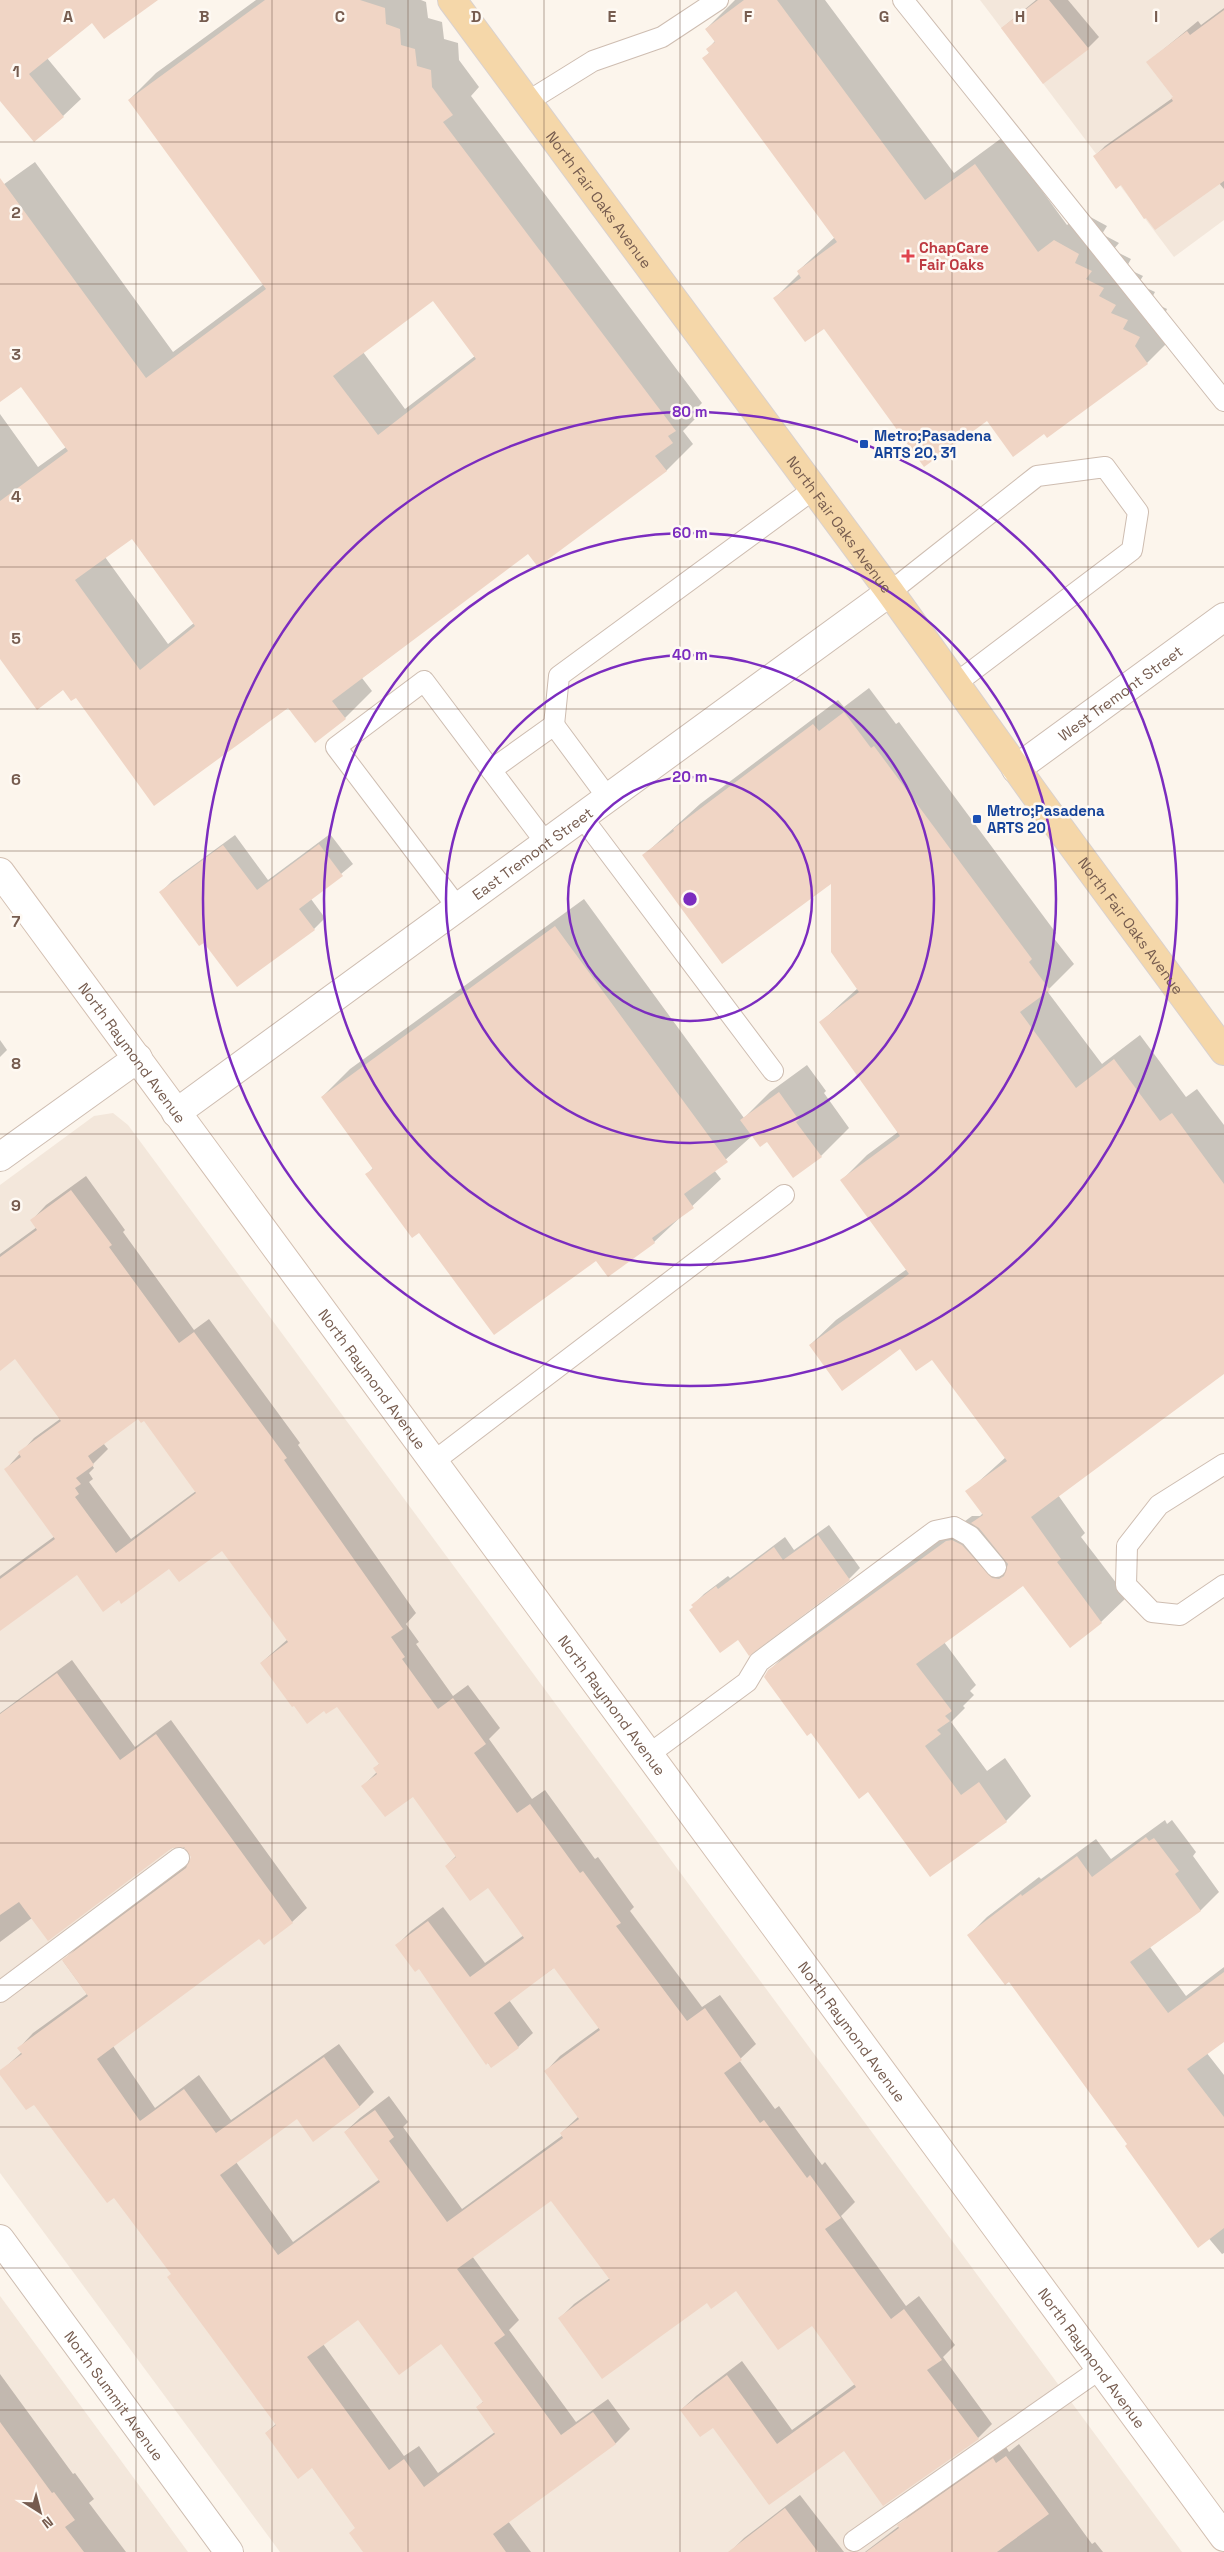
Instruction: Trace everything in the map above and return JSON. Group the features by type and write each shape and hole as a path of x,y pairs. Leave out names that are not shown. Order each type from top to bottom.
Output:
{"main road":[{"name":"North Fair Oaks Avenue","path":"452,0 890,592 1016,770 1224,1051"}],"street":[{"name":"East Tremont Street","path":"176,1113 890,592"},
{"name":"West Tremont Street","path":"1016,770 1224,617"},
{"name":"North Raymond Avenue","path":"0,872 1224,2538"},
{"path":"0,1157 138,1058"},
{"name":"North Summit Avenue","path":"0,2239 229,2552"}],"lane":[{"path":"527,102 593,60 662,37 718,0"},
{"path":"904,0 1224,401"},
{"path":"890,592 1037,476 1105,466 1138,512 1132,550 955,684"},
{"path":"608,798 554,724 559,676 814,489"},
{"path":"458,908 336,747 424,681 546,843"},
{"path":"491,770 554,724"},
{"path":"582,817 772,1071"},
{"path":"433,1462 784,1195"},
{"path":"1224,1464 1159,1506 1127,1546 1126,1585 1152,1612 1180,1615 1224,1585"},
{"path":"648,1755 747,1682 759,1662 935,1531 954,1527 970,1536 996,1567"},
{"path":"0,1992 179,1858"},
{"path":"854,2541 1100,2369"}],"shaded area":[{"path":"980,0 1224,0 1224,220 1174,257"},
{"path":"113,1113 128,1125 1182,2552 280,2552 0,2173 0,1185 94,1116"},
{"path":"0,2296 188,2552 0,2552"}],"building":[{"path":"0,0 158,0 104,39 92,23 29,74 64,117 34,142 0,101"},
{"path":"265,0 360,0 385,8 386,24 400,29 401,45 415,49 417,66 431,70 432,87 453,115 443,122 676,431 668,436 673,443 655,456 667,471 538,567 528,554 332,701 346,719 315,743 288,708 154,806 76,698 71,701 63,690 37,710 0,659 0,501 68,451 21,387 0,402 0,178 146,378 266,289 128,100","holes":["433,301 476,359 378,435 333,376","132,539 195,626 140,670 75,580"]},
{"path":"744,0 777,0 925,200 975,164 1038,252 1054,240 1079,254 1075,263 1092,271 1086,279 1104,288 1099,296 1116,305 1111,313 1128,320 1123,329 1140,337 1135,346 1148,364 1047,438 1044,434 1013,457 987,421 924,467 824,329 805,342 773,298 801,278 797,271 837,242 702,58 709,53 706,49 715,42 705,29"},
{"path":"1038,0 1049,0 1089,49 1043,84 1001,28"},
{"path":"1224,10 1224,181 1155,230 1146,218 1144,219 1121,185 1116,189 1093,156 1173,101 1171,98 1173,97 1146,62 1187,31 1190,35"},
{"path":"844,712 871,748 874,746 1032,959 1029,962 1050,990 1020,1012 1076,1088 1114,1059 1160,1121 1172,1113 1224,1184 1224,1374 1031,1517 1061,1559 1057,1562 1102,1623 1070,1648 1023,1586 916,1664 952,1711 945,1716 950,1721 937,1730 941,1734 925,1746 961,1795 979,1782 1007,1822 930,1877 868,1792 859,1799 811,1733 807,1736 764,1677 768,1670 946,1541 952,1540 962,1545 992,1578 999,1579 1004,1576 1008,1564 979,1528 971,1523 983,1515 965,1491 1007,1461 932,1360 916,1371 900,1349 842,1391 809,1345 909,1274 840,1180 900,1136 819,1022 859,992 831,952 831,884 722,964 642,855 674,831 673,829 813,724 819,731"},
{"path":"319,844 343,876 299,909 315,930 237,987 204,943 199,946 159,892 223,845 257,890"},
{"path":"555,926 728,1162 684,1194 694,1208 652,1238 655,1243 608,1277 596,1261 494,1335 419,1233 412,1238 365,1174 373,1169 321,1097"},
{"path":"779,1092 799,1120 796,1122 822,1157 793,1178 767,1142 760,1147 740,1120"},
{"path":"71,1190 112,1245 109,1247 179,1343 194,1332 287,1458 284,1460 403,1629 391,1637 405,1657 402,1659 438,1709 453,1698 486,1744 474,1753 517,1813 530,1804 580,1873 583,1871 621,1923 616,1926 687,2021 705,2008 742,2060 724,2073 760,2123 764,2120 807,2178 810,2175 841,2218 825,2229 891,2319 904,2309 942,2360 927,2370 979,2439 883,2506 844,2451 769,2505 713,2428 700,2437 680,2410 727,2375 777,2444 856,2387 812,2326 778,2350 736,2291 711,2309 707,2303 602,2379 558,2318 610,2280 551,2201 457,2269 505,2335 494,2343 561,2435 593,2412 616,2444 493,2534 506,2552 363,2552 349,2533 355,2528 312,2468 298,2479 265,2433 276,2425 167,2277 171,2274 114,2198 107,2203 34,2105 26,2110 0,2075 0,2070 22,2054 17,2048 88,1996 62,1960 186,1868 191,1857 184,1847 172,1848 48,1941 19,1902 0,1915 0,1714 57,1673 120,1760 156,1734 293,1923 264,1945 259,1939 97,2059 140,2121 184,2089 216,2133 324,2057 360,2107 313,2142 297,2119 220,2175 278,2255 380,2182 344,2132 375,2110 394,2137 389,2141 447,2222 563,2138 560,2133 579,2119 544,2071 600,2030 554,1968 494,2013 519,2048 491,2068 488,2063 486,2065 419,1969 415,1972 395,1945 428,1921 470,1977 524,1938 488,1888 470,1901 445,1866 456,1857 413,1797 385,1817 361,1786 377,1774 373,1768 379,1764 337,1707 326,1714 324,1711 307,1724 294,1706 292,1707 260,1663 288,1642 222,1551 179,1582 169,1569 121,1604 119,1600 103,1612 77,1575 0,1631 0,1579 55,1539 4,1469 21,1457 18,1452 61,1421 15,1359 0,1371 0,1257 37,1230 30,1220","holes":["138,1419 141,1423 144,1421 196,1493 116,1553 75,1497 79,1494 75,1488 81,1484 76,1478 94,1465 88,1456","358,2320 399,2375 441,2344 483,2402 476,2407 495,2434 424,2487 404,2459 389,2470 307,2357"]},
{"path":"818,1535 850,1580 749,1656 738,1640 720,1653 689,1610 693,1607 691,1605 716,1586 718,1589 774,1547 783,1560"},
{"path":"1146,1837 1149,1841 1154,1838 1179,1871 1175,1874 1201,1911 1130,1962 1168,2013 1224,1972 1224,2042 1187,2069 1224,2117 1224,2228 1198,2248 1125,2146 1127,2144 1009,1982 1005,1985 967,1935 1021,1894 1022,1896 1077,1856 1092,1877"},
{"path":"0,2422 52,2493 54,2492 75,2520 65,2527 84,2552 0,2552"},
{"path":"1006,2456 1049,2514 997,2552 866,2552 899,2528 897,2525 993,2458 996,2463"},
{"path":"785,2508 818,2552 728,2552"}],"place":[{"name":"ChapCare Fair Oaks","path":"908,256"},
{"name":"Metro;Pasadena ARTS 20, 31","path":"864,444"},
{"name":"Metro;Pasadena ARTS 20","path":"977,819"}]}
